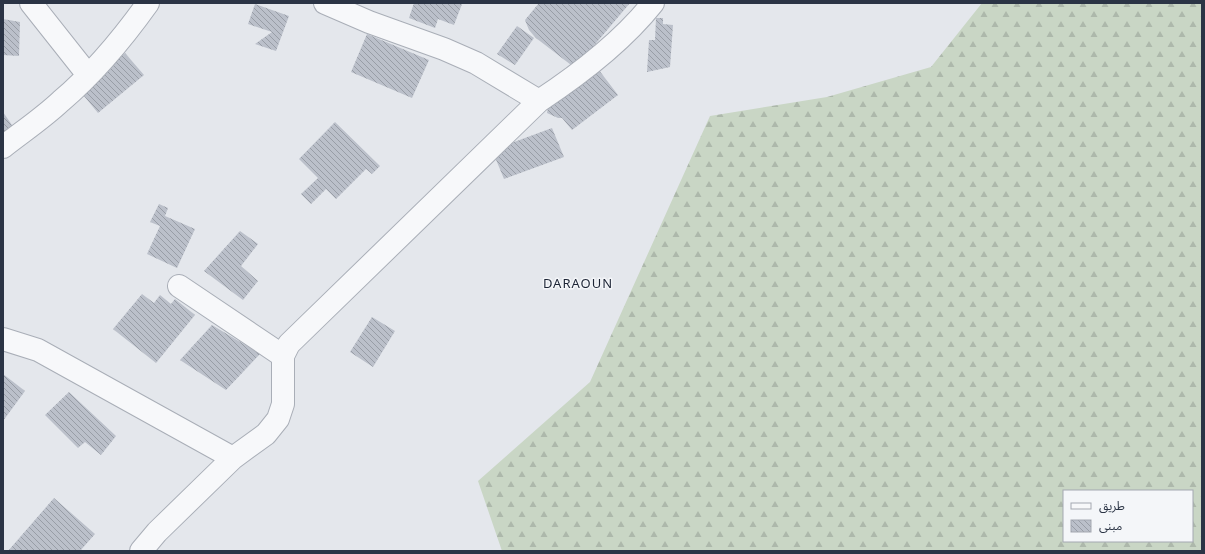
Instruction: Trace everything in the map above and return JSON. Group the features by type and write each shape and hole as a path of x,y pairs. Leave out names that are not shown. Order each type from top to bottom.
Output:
{"street":[{"path":"31,3 88,75"},
{"path":"3,146 61,101 88,75 129,29 148,3"},
{"path":"325,3 369,22 444,49 476,63 538,101"},
{"path":"141,551 157,532 233,458 266,434 278,420 283,404 283,356 289,344 538,101 568,82 604,52 641,18 653,3"},
{"path":"178,286 283,356"},
{"path":"3,339 38,350 233,458"}],"green space":[{"path":"982,3 1202,3 1202,551 502,551 478,481 590,382 710,116 827,97 931,67"}],"building":[{"path":"414,3 462,4 454,25 438,19 435,28 409,18"},
{"path":"539,3 630,3 575,68 536,38 529,30 525,20"},
{"path":"255,4 289,16 276,51 255,44 272,32 248,24"},
{"path":"656,18 663,18 663,24 673,25 670,67 647,72 649,40 655,40"},
{"path":"3,19 20,22 19,56 3,55"},
{"path":"517,26 534,38 515,65 497,54"},
{"path":"367,34 429,60 412,98 351,72"},
{"path":"125,53 144,75 98,113 79,90"},
{"path":"595,65 618,95 572,130 562,118 558,118 547,113 549,100"},
{"path":"3,112 14,128 3,134"},
{"path":"335,122 380,166 372,174 366,169 336,199 326,189 311,204 301,194 318,178 299,159"},
{"path":"552,128 564,157 504,179 492,150"},
{"path":"159,204 168,208 165,216 195,229 177,268 147,254 160,226 150,222"},
{"path":"240,231 258,244 241,266 258,281 243,300 204,271"},
{"path":"142,294 154,303 160,295 171,304 175,299 195,315 156,363 113,329"},
{"path":"372,317 395,331 373,367 350,352"},
{"path":"212,325 260,354 226,390 180,360"},
{"path":"3,374 25,391 3,421"},
{"path":"69,392 116,436 101,455 85,442 78,448 45,415"},
{"path":"54,498 95,534 80,551 8,551"}],"district":[{"name":"DARAOUN","path":"578,283"}]}
